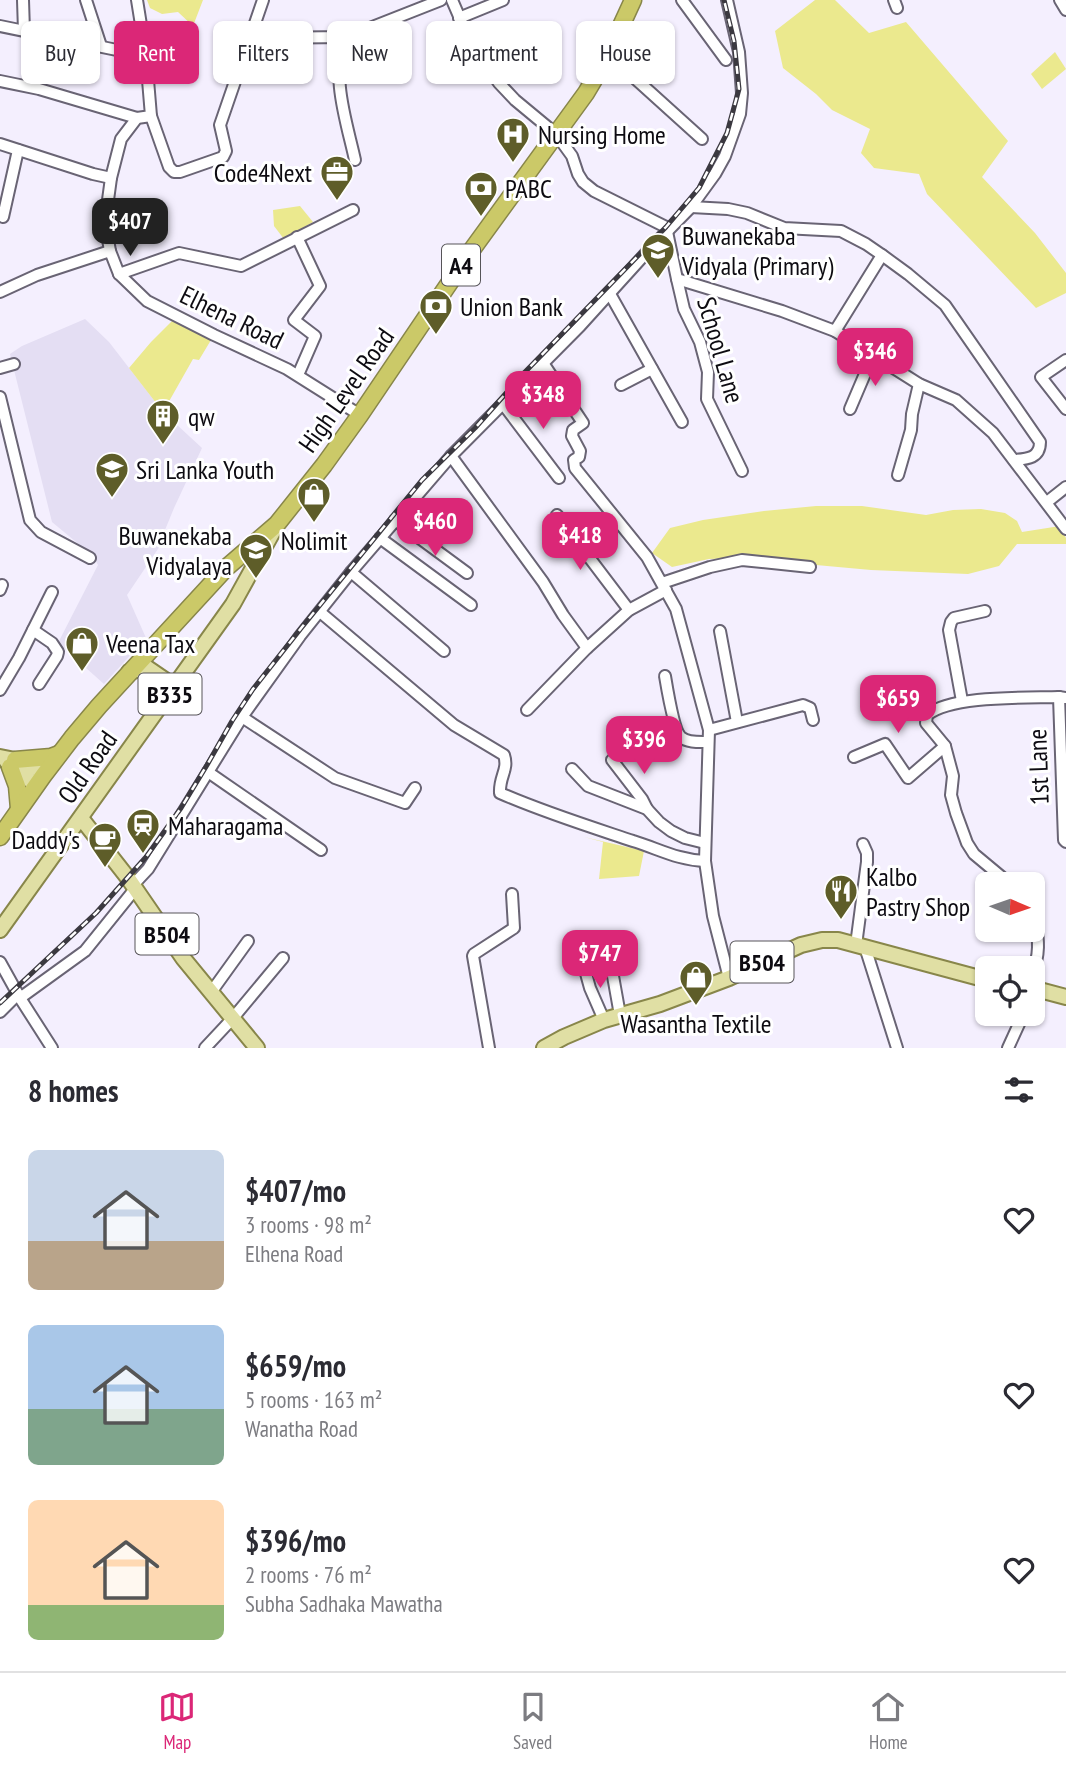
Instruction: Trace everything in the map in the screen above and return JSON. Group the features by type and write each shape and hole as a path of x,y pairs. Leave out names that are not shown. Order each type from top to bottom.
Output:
{"highway":[{"name":"High Level Road","path":"623,21 633,0"},
{"name":"High Level Road","path":"0,837 59,754 130,672 226,568 277,524 324,465 471,251 591,84"},
{"path":"19,809 17,786 7,761 59,754"}],"main road":[{"name":"Old Road","path":"0,930 233,604 277,524"},
{"path":"130,672 146,667 165,680 170,693"},
{"path":"7,761 41,779"},
{"name":"B504","path":"81,818 134,887 183,958 257,1048"},
{"name":"B504","path":"544,1048 604,1020 660,1004 729,978 784,952 822,940 838,940 975,977"},
{"path":"1045,991 1066,997"}],"street":[{"path":"23,0 24,21"},
{"path":"86,0 101,46 114,49"},
{"path":"137,0 140,21"},
{"path":"255,21 263,0"},
{"path":"388,21 441,0"},
{"path":"452,0 471,44 499,83 556,134 572,156 583,181 594,191 666,227 667,231"},
{"path":"459,18 503,0"},
{"path":"682,0 726,60"},
{"path":"0,1012 85,951 148,869 242,717 300,636 351,572 452,456 691,207 715,174 725,156 740,114 742,93 739,52 727,0"},
{"path":"1060,0 1066,10"},
{"path":"0,26 21,30"},
{"path":"0,80 137,118 151,116"},
{"path":"148,84 151,116 169,167 174,172 223,157 226,151 220,125 234,84"},
{"path":"340,84 355,160"},
{"path":"641,84 702,139"},
{"name":"Elhena Road","path":"137,118 121,139 111,178 105,222 110,251 119,274 147,301 298,375 360,415"},
{"path":"0,144 111,178"},
{"path":"3,217 18,150"},
{"path":"691,207 728,209 784,228 841,231 866,243 908,274 945,305 1040,442 1040,450 1036,456 1014,460"},
{"name":"Elhena Road","path":"119,274 179,253 241,265 354,210"},
{"name":"School Lane","path":"667,231 684,309 700,342 708,372 707,400 742,471"},
{"name":"Elhena Road","path":"297,237 320,286 294,320 315,336 298,375"},
{"path":"0,292 37,275 110,251"},
{"path":"835,331 882,255"},
{"path":"677,279 782,311 835,331 919,384 956,400 993,433 1066,529"},
{"path":"610,294 682,422"},
{"path":"850,409 873,355"},
{"path":"1066,360 1041,377 1066,409"},
{"path":"543,363 590,434"},
{"path":"0,368 14,364"},
{"path":"621,385 652,369"},
{"path":"898,475 911,430 919,384"},
{"path":"0,397 30,520 41,532 90,558"},
{"path":"503,404 559,478"},
{"path":"583,423 573,430 572,436 580,451 579,457 574,460 575,468 647,556 676,609 709,730 705,861 713,916 729,978"},
{"path":"452,456 587,648"},
{"path":"1046,502 1066,487"},
{"path":"557,515 629,610"},
{"path":"395,520 467,573"},
{"path":"380,538 471,605"},
{"path":"527,710 587,648 629,610 664,586 710,567 742,560 810,567"},
{"path":"351,572 444,651"},
{"path":"0,690 52,592"},
{"path":"962,701 949,630 951,622 954,618 985,611"},
{"path":"320,612 454,725 504,755 507,764 499,783 500,793 532,807 673,856 705,861"},
{"path":"33,630 52,643 58,652 39,684"},
{"path":"720,631 737,722"},
{"path":"665,676 680,736 687,740 708,742"},
{"path":"996,872 974,854 967,843 953,804 953,776 945,747 926,723 927,715 934,709 962,701 1062,697"},
{"name":"1st Lane","path":"1062,697 1066,842"},
{"path":"709,730 803,705 810,708 813,720"},
{"path":"242,717 335,778 405,803 415,788"},
{"path":"855,757 885,744 908,778 945,747"},
{"path":"612,760 642,799 646,809 659,822 685,838 705,844"},
{"path":"572,769 588,786 646,809"},
{"path":"208,772 321,850"},
{"path":"863,844 867,862 860,946 897,1048"},
{"path":"489,1048 473,956 514,928 512,894"},
{"path":"212,991 248,942"},
{"path":"205,1048 283,958"},
{"path":"605,958 613,976 620,1015"},
{"path":"582,959 590,988 604,1020"},
{"path":"0,962 52,1048"},
{"path":"1008,1048 1018,1026"}],"shaded area":[{"path":"147,0 203,0 195,21 188,21 178,12 162,14 150,8"},
{"path":"815,0 835,0 869,33 906,22 1008,141 982,177 1035,233 1066,273 1066,293 1036,308 927,194 919,174 874,168 861,153 870,129 832,110 783,68 775,31"},
{"path":"1055,52 1066,69 1042,89 1031,74"},
{"path":"300,206 313,222 284,239 274,226 273,210"},
{"name":"Sri Lanka Youth","path":"85,319 109,342 163,412 202,448 174,508 164,540 127,595 146,638 104,684 58,643 98,565 93,556 52,522 10,354 22,346"},
{"path":"174,319 214,335 199,360 193,359 163,412 129,368"},
{"path":"816,506 862,506 926,515 981,509 1005,513 1017,521 1022,532 1060,526 1066,544 1017,544 999,566 968,574 871,570 762,557 709,559 672,567 652,553 670,528 703,520"},
{"path":"584,837 644,851 639,876 599,879 603,842"}],"railway":[{"path":"0,1003 96,913 146,857 181,808 253,689 422,480 666,227 699,188 727,133 739,89 734,41 724,0"}],"place":[{"name":"Nursing Home","path":"513,164"},
{"name":"Code4Next","path":"337,202"},
{"name":"PABC","path":"481,218"},
{"name":"Buwanekaba Vidyala (Primary)","path":"658,280"},
{"name":"Union Bank","path":"436,336"},
{"name":"qw","path":"163,446"},
{"name":"Sri Lanka Youth","path":"112,499"},
{"name":"Nolimit","path":"314,524"},
{"name":"Buwanekaba Vidyalaya","path":"256,580"},
{"name":"Veena Tax","path":"82,673"},
{"name":"Maharagama","path":"143,855"},
{"name":"Daddy's","path":"105,869"},
{"name":"Kalbo Pastry Shop","path":"841,921"},
{"name":"Wasantha Textile","path":"696,1007"}]}
